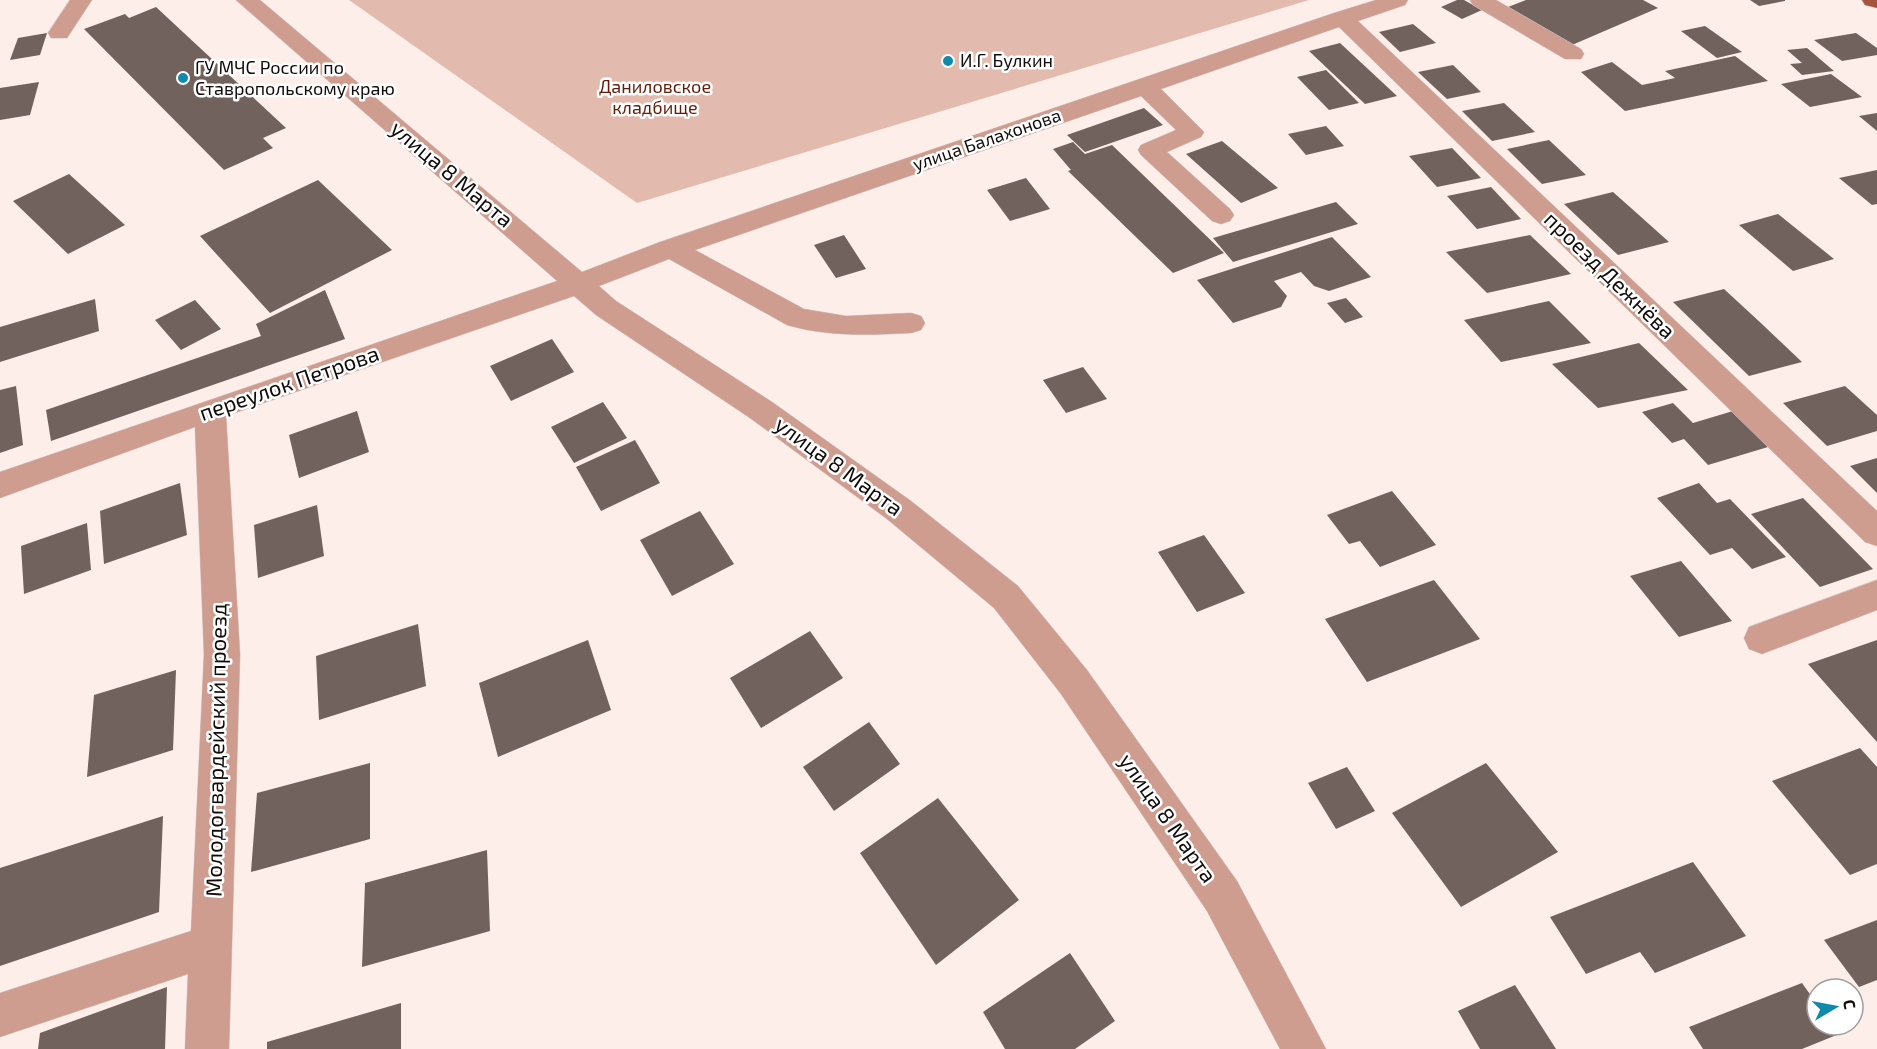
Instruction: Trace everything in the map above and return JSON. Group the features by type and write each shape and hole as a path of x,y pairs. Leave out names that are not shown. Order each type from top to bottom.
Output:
{"main road":[{"path":"1873,0 1877,2"}],"street":[{"path":"60,33 81,0"},
{"name":"улица 8 Марта","path":"247,0 606,308 761,410 899,510 1006,597 1074,682 1222,896 1304,1049"},
{"name":"улица Балахонова","path":"579,284 670,249 1397,0"},
{"path":"1481,0 1573,54"},
{"name":"проезд Дежнёва","path":"1342,18 1877,532"},
{"path":"1144,86 1191,132 1150,150 1221,214"},
{"path":"670,249 797,318 846,326 911,323"},
{"name":"переулок Петрова","path":"0,485 210,410 579,284"},
{"name":"Молодогвардейский проезд","path":"207,1049 222,654 210,410"},
{"path":"1762,638 1877,595"},
{"path":"0,1015 210,946"}],"green space":[{"name":"Даниловское кладбище","path":"349,0 1309,0 637,203"}],"building":[{"path":"1457,0 1464,0 1482,10 1462,19 1441,7"},
{"path":"1526,0 1643,0 1658,8 1572,45 1508,7"},
{"path":"1750,0 1785,0 1785,1 1759,6"},
{"name":"ГУ МЧС России по Ставропольскому краю","path":"156,7 286,128 263,138 273,148 224,170 84,29 125,14 129,18"},
{"path":"1413,24 1436,43 1400,52 1379,32"},
{"path":"1705,26 1742,52 1717,58 1681,31"},
{"path":"47,33 40,55 10,60 18,38"},
{"path":"1856,33 1877,48 1877,55 1842,61 1814,40"},
{"path":"1340,43 1397,96 1365,104 1309,51"},
{"path":"1807,48 1834,71 1802,75 1790,64 1802,63 1787,50"},
{"path":"1735,56 1768,81 1625,111 1581,72 1612,62 1642,85 1675,78 1665,71"},
{"path":"1453,65 1481,92 1447,99 1418,72"},
{"path":"1326,70 1359,103 1329,110 1297,77"},
{"path":"1831,74 1862,97 1810,107 1781,84"},
{"path":"39,82 30,115 0,120 0,88"},
{"path":"1504,103 1535,132 1492,141 1462,111"},
{"path":"1144,108 1163,125 1085,152 1067,135"},
{"path":"1877,113 1877,131 1859,116"},
{"path":"1326,126 1344,146 1306,155 1288,134"},
{"path":"1549,140 1586,175 1542,184 1507,149"},
{"path":"1222,141 1278,188 1241,203 1186,154"},
{"path":"1073,142 1085,154 1112,145 1224,253 1173,273 1068,171 1071,170 1053,149"},
{"path":"1452,148 1481,178 1437,187 1409,156"},
{"path":"1877,170 1877,204 1872,205 1839,178"},
{"path":"69,174 125,225 68,254 13,201"},
{"path":"1026,178 1050,209 1010,221 987,190"},
{"path":"318,180 392,250 270,313 200,236"},
{"path":"1491,187 1521,219 1477,229 1447,196"},
{"path":"1613,192 1669,242 1618,255 1564,204"},
{"path":"1336,202 1358,224 1233,262 1213,238"},
{"path":"1778,214 1834,259 1793,271 1739,225"},
{"path":"844,235 866,269 836,278 814,245"},
{"path":"1530,235 1571,274 1487,293 1446,252"},
{"path":"1332,237 1371,277 1329,291 1314,286 1301,272 1274,281 1287,296 1281,307 1233,323 1197,280"},
{"path":"1724,289 1802,362 1749,376 1673,302"},
{"path":"325,290 345,339 51,441 46,410 261,336 256,324"},
{"path":"1346,298 1363,317 1345,323 1327,303"},
{"path":"95,299 99,331 0,362 0,327"},
{"path":"195,300 221,329 181,350 155,320"},
{"path":"1549,301 1591,343 1501,362 1464,320"},
{"path":"552,339 574,372 511,401 490,366"},
{"path":"1639,343 1688,390 1598,408 1552,364"},
{"path":"1083,367 1107,399 1066,413 1043,380"},
{"path":"16,386 23,445 0,453 0,390"},
{"path":"1845,386 1877,415 1877,431 1827,446 1783,403"},
{"path":"603,402 627,438 574,463 551,427"},
{"path":"1673,403 1693,423 1733,411 1768,447 1708,465 1684,439 1672,443 1642,412"},
{"path":"357,411 369,452 299,478 289,435"},
{"path":"635,440 660,483 601,511 576,467"},
{"path":"1877,458 1877,493 1850,466"},
{"path":"180,483 187,535 104,564 100,511"},
{"path":"1699,483 1717,503 1730,499 1786,557 1752,569 1732,548 1710,555 1657,498"},
{"path":"1392,491 1436,545 1380,567 1360,541 1349,544 1327,515"},
{"path":"1803,498 1873,569 1820,587 1751,514"},
{"path":"317,505 324,556 258,578 254,525"},
{"path":"700,511 734,564 672,596 640,540"},
{"path":"87,523 91,570 24,594 21,546"},
{"path":"1204,535 1245,593 1197,612 1158,552"},
{"path":"1681,561 1732,621 1679,637 1630,576"},
{"path":"1434,580 1480,639 1367,682 1325,619"},
{"path":"418,624 426,686 319,720 316,656"},
{"path":"810,631 843,678 761,728 730,678"},
{"path":"588,640 611,710 498,757 479,683"},
{"path":"1877,640 1877,742 1808,664"},
{"path":"176,670 173,750 87,777 94,695"},
{"path":"869,722 900,764 834,811 803,767"},
{"path":"1860,748 1877,767 1877,864 1850,875 1772,781"},
{"path":"370,763 370,839 251,872 257,793"},
{"path":"1486,763 1558,852 1461,907 1392,813"},
{"path":"1347,767 1375,811 1336,829 1308,783"},
{"path":"938,798 1019,900 936,965 860,853"},
{"path":"163,816 159,912 0,966 0,868"},
{"path":"487,850 490,931 362,967 365,883"},
{"path":"1693,862 1746,936 1655,973 1640,952 1586,974 1550,917"},
{"path":"1877,920 1877,980 1865,985 1865,977 1852,977 1824,940"},
{"path":"1070,953 1115,1021 1075,1049 1005,1049 983,1012"},
{"path":"1802,983 1805,987 1805,1037 1832,1037 1802,1049 1703,1049 1689,1027"},
{"path":"1515,985 1556,1049 1480,1049 1458,1011"},
{"path":"167,987 165,1049 38,1049 40,1033"},
{"path":"401,1003 401,1049 267,1049 267,1042"}],"place":[{"name":"И.Г. Булкин","path":"948,61"},
{"name":"ГУ МЧС России по Ставропольскому краю","path":"183,78"}]}
